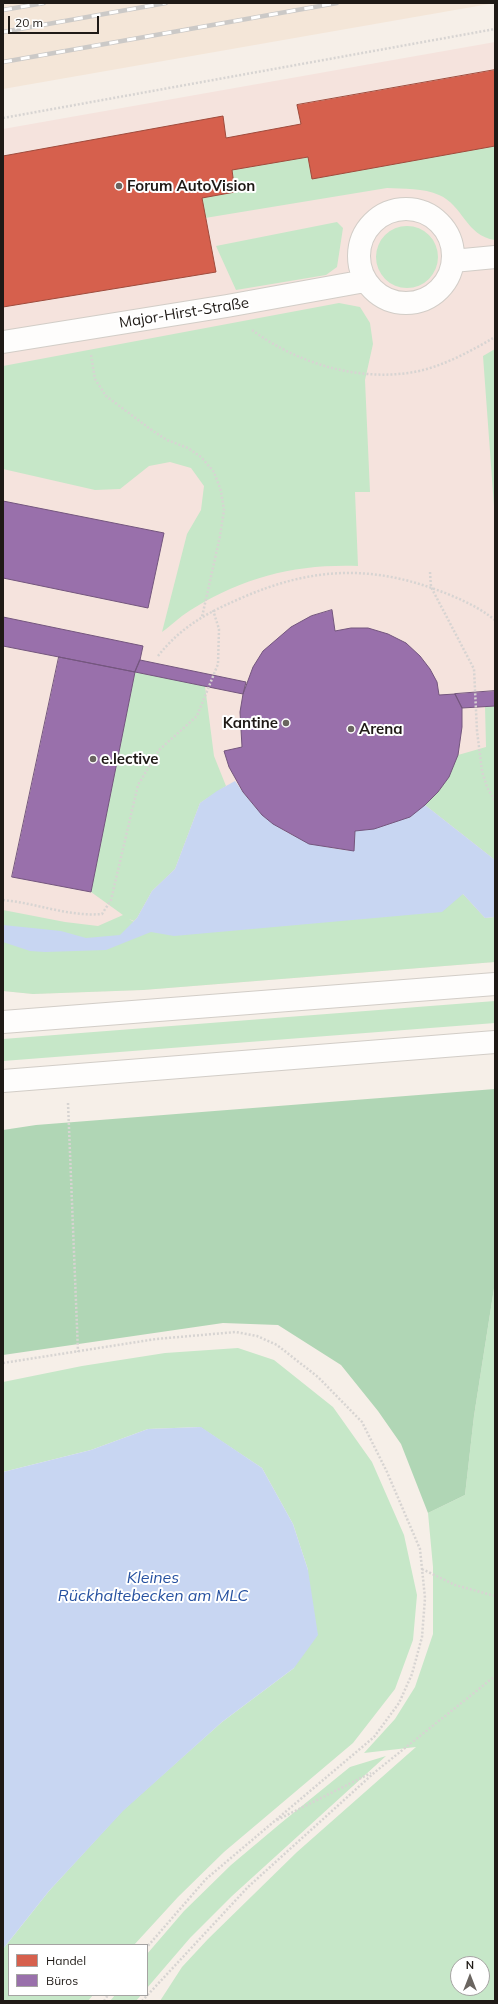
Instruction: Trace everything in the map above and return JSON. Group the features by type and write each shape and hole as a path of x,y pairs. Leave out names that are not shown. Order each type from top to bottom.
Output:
{"main road":[{"path":"407,209 423,212 436,219 446,232 452,246 453,261 450,274 444,284 434,294 422,300 409,303 395,302 382,297 365,281 360,268 358,254 361,240 368,228 378,218 392,211 407,209"},
{"path":"453,261 495,257"},
{"name":"Major-Hirst-Straße","path":"3,342 227,306 365,281"},
{"path":"3,1022 495,984"},
{"path":"3,1081 495,1042"}],"path":[{"path":"3,118 495,29"},
{"path":"227,306 242,322 282,350 316,363 357,372 386,374 414,372 445,362 495,337"},
{"path":"86,329 95,379 106,396 167,440 188,448 202,457 214,472 221,491 224,510 202,617"},
{"path":"430,572 431,587 474,669 477,730 482,770 487,787 495,801"},
{"path":"158,656 172,638 213,610 277,584 302,577 328,574 348,573 386,576 431,587 468,602 495,620"},
{"path":"3,900 19,901 84,915 102,914 111,900 138,785 159,750 197,716 218,664 219,629 213,610"},
{"path":"68,1102 78,1352"},
{"path":"3,1363 156,1339 236,1332 257,1336 277,1345 318,1377 362,1422 408,1518 420,1549 425,1598 422,1637 412,1674 399,1703 374,1737 206,1879 148,1946"},
{"path":"422,1569 454,1585 495,1596"},
{"path":"148,1995 248,1887 375,1772 495,1676"},
{"path":"273,1822 375,1772"}],"shaded area":[{"path":"3,3 495,3 3,89"},
{"path":"495,42 495,962 143,990 33,994 3,991 3,129"}],"green space":[{"path":"495,146 495,240 477,233 454,206 439,195 413,189 387,188 205,218 202,198 235,192 232,170 308,157 312,179"},
{"path":"337,222 343,228 337,267 326,275 236,290 216,246"},
{"path":"401,226 413,226 429,235 436,245 438,257 436,269 429,279 413,288 401,288 390,283 381,274 376,263 376,251 381,240 390,231"},
{"path":"339,303 360,307 370,323 373,344 365,380 370,492 355,492 358,566 314,567 273,574 253,580 214,597 194,608 162,632 187,534 201,510 204,486 191,468 170,462 149,466 120,489 95,490 3,469 3,366"},
{"path":"495,349 495,520 483,356"},
{"path":"135,672 205,686 214,756 226,786 200,803 175,869 152,891 137,918 134,921 129,919 151,932 463,894 485,918 495,917 495,962 143,990 33,994 3,991 3,910 65,922 98,926 123,915 91,892"},
{"path":"485,706 495,706 495,860 425,805 438,792 458,755 486,747"},
{"path":"495,1001 495,1023 3,1061 3,1039"},
{"path":"495,1089 495,1282 474,1416 465,1495 428,1513 401,1444 378,1411 341,1365 278,1325 223,1323 3,1355 3,1130 36,1125"},
{"path":"495,1282 495,2001 160,2001 182,1967 208,1939 297,1852 416,1747 364,1753 395,1719 415,1687 433,1634 433,1567 428,1513 465,1495 474,1416"},
{"path":"238,1348 274,1360 333,1407 372,1462 404,1535 417,1595 413,1640 395,1689 353,1743 224,1852 178,1897 135,1944 8,1944 8,1996 92,1996 88,2001 3,2001 3,1949 49,1891 123,1810 222,1722 294,1668 308,1570 293,1524 262,1468 200,1427 148,1429 91,1450 3,1472 3,1382 82,1366 165,1353"},
{"path":"386,1756 232,1896 190,1938 148,1987 148,1953 184,1911 231,1865 350,1767"},
{"path":"114,1996 140,1996 136,2001 110,2001"}],"water":[{"path":"235,781 259,811 286,831 300,839 317,844 354,851 355,831 392,823 417,811 425,805 495,860 495,917 485,918 463,894 442,912 174,936 151,932 106,950 30,951 3,942 3,925 61,931 86,938 120,935 137,918 152,891 175,869 200,803"},
{"name":"Kleines Rückhaltebecken am MLC","path":"201,1427 262,1468 293,1524 308,1570 318,1635 294,1668 222,1722 123,1811 49,1891 3,1949 3,1472 91,1450 148,1429"}],"building: Handel":[{"name":"Forum AutoVision","path":"495,70 495,146 312,179 308,157 232,170 235,192 202,198 216,272 3,307 3,156 223,116 226,138 301,124 297,105"}],"building: Büros":[{"path":"3,501 164,533 148,608 3,578"},
{"name":"Arena","path":"332,610 335,631 351,628 368,628 388,634 406,643 420,656 430,669 437,682 439,695 455,694 462,708 462,727 458,755 449,777 438,792 410,817 374,829 355,831 354,851 309,844 273,824 262,815 243,792 229,767 224,751 242,747 240,712 243,694 253,667 263,651 291,627 311,616"},
{"path":"3,617 143,646 140,660 135,672 3,646"},
{"path":"59,657 135,672 91,892 12,877"},
{"path":"140,660 246,682 243,694 135,672"},
{"path":"495,691 495,706 462,708 455,694"}],"railway":[{"path":"3,10 44,3"},
{"path":"3,32 166,3"},
{"path":"3,62 337,3"}],"place":[{"name":"Forum AutoVision","path":"119,186"},
{"name":"Kantine","path":"286,723"},
{"name":"Arena","path":"351,729"},
{"name":"e.lective","path":"93,759"}]}
